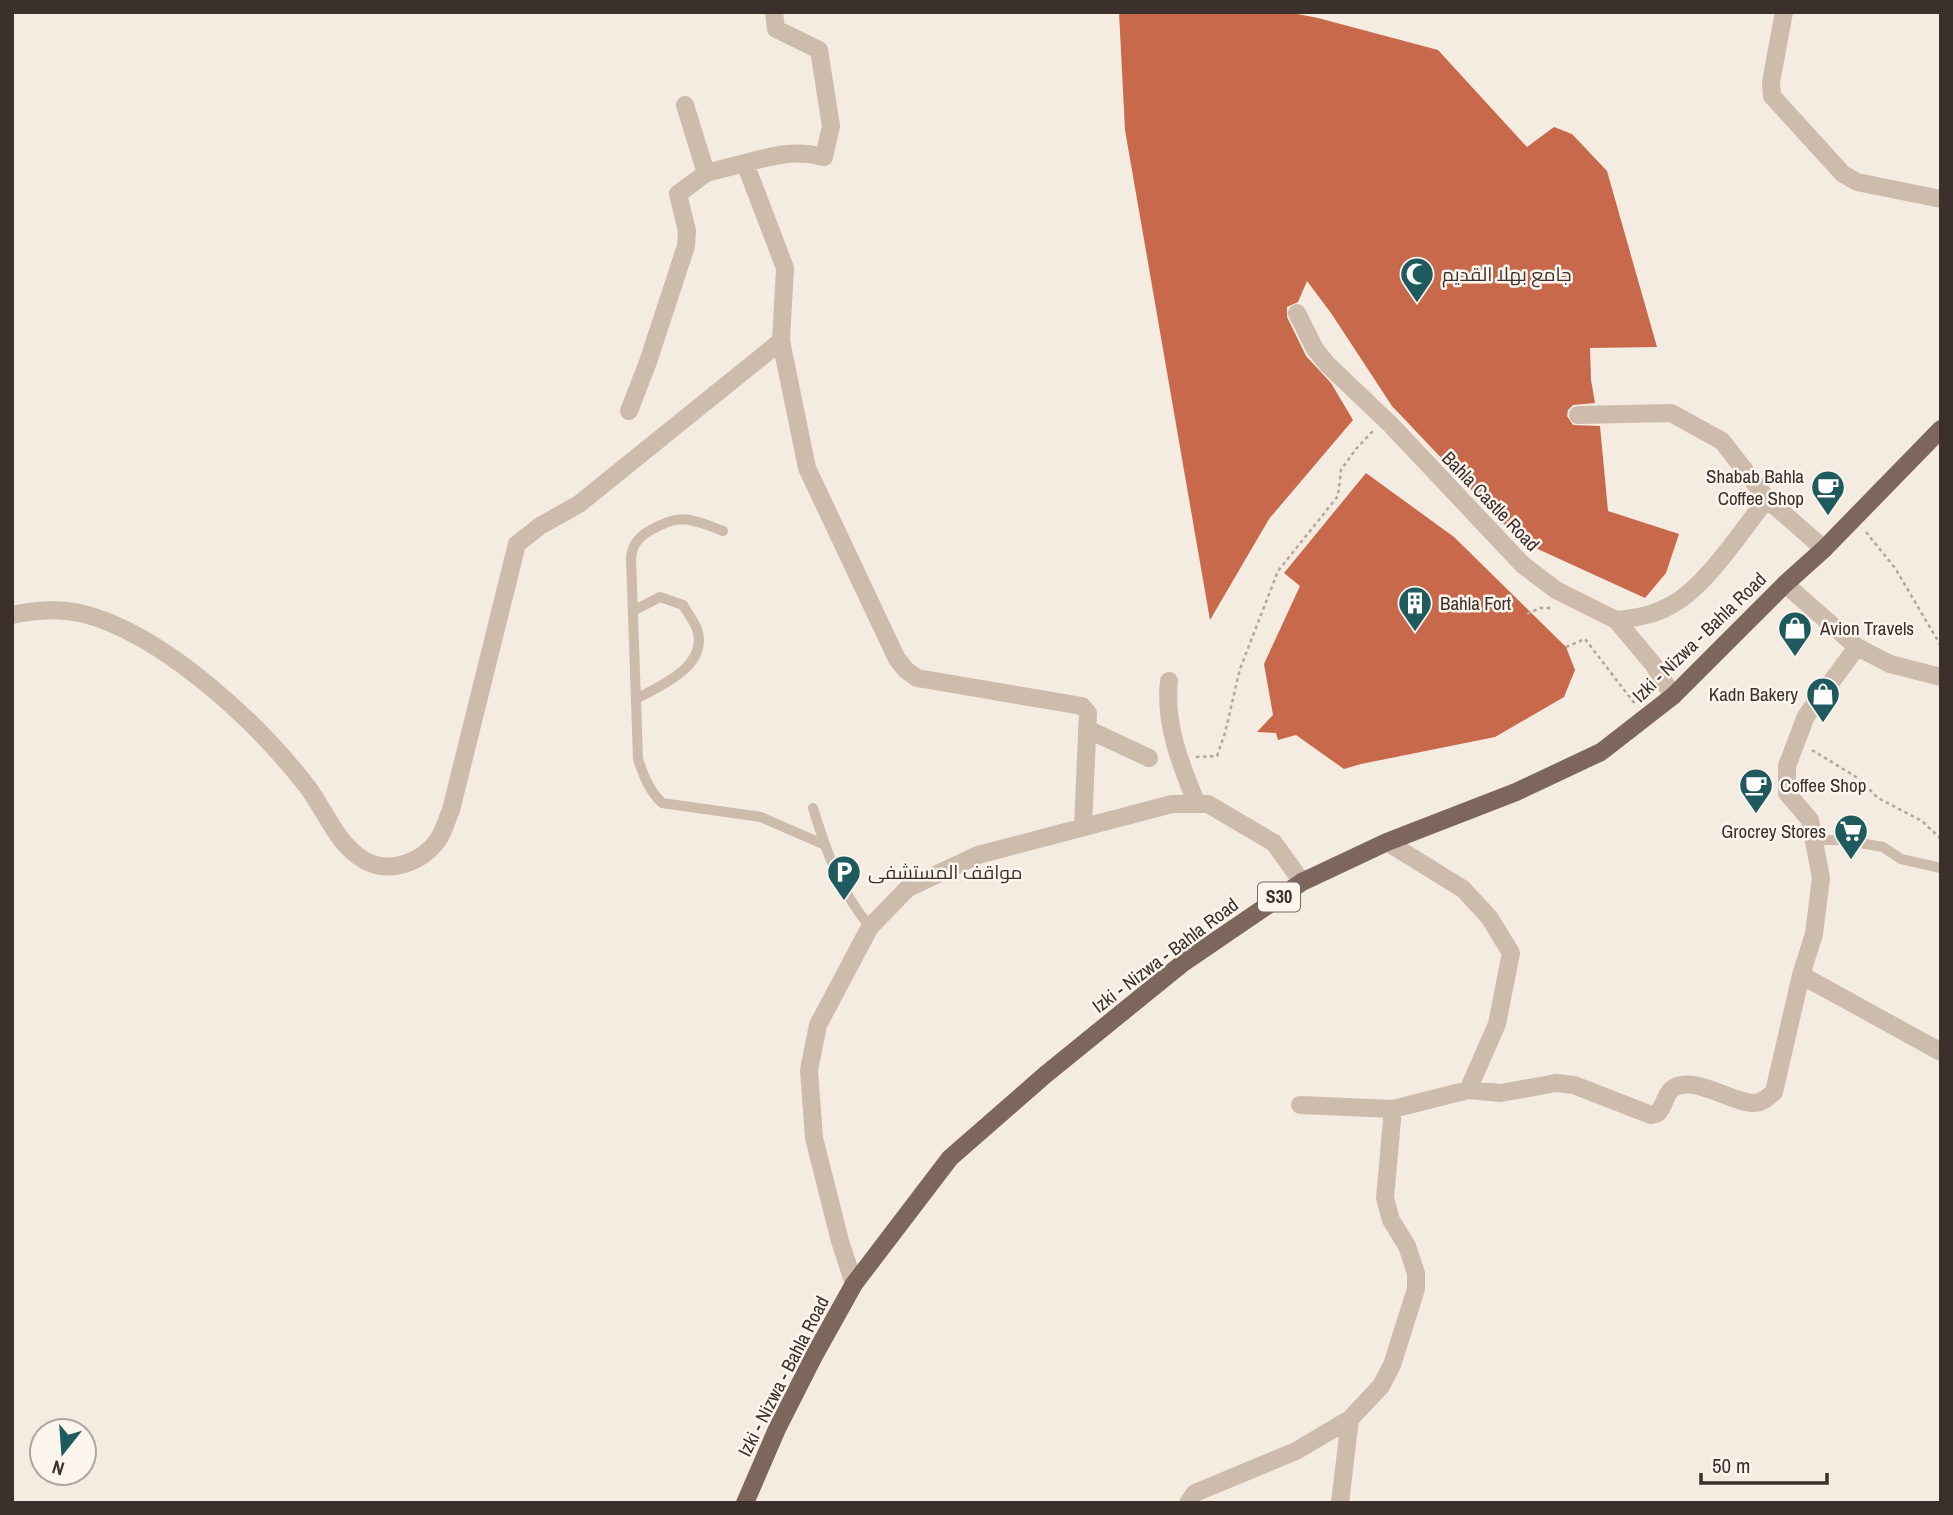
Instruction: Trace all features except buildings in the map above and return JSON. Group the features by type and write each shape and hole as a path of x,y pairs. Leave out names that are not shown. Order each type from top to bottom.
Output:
{"main road":[{"name":"Izki - Nizwa - Bahla Road","path":"745,1503 815,1353 854,1284 950,1158 1045,1075 1182,963 1302,882 1387,842 1516,792 1601,752 1673,696 1785,584 1824,549 1941,429"}],"street":[{"path":"629,411 686,246 687,231 678,194 706,173 745,163 786,153 807,152 824,157 831,126 819,50 776,29 774,12"},
{"path":"1784,12 1771,82 1772,96 1843,174 1857,182 1941,198"},
{"path":"685,105 706,173"},
{"path":"745,163 785,268 781,341 807,468 897,659 917,678 1073,702 1082,706 1088,713 1083,827"},
{"name":"Bahla Castle Road","path":"1297,313 1315,349 1326,364 1384,418 1522,565 1556,590 1616,620 1653,664 1673,696"},
{"path":"12,615 38,609 80,613 124,629 186,667 250,723 306,785 343,841 365,860 392,867 419,860 439,839 451,810 517,544 540,526 579,504 781,341"},
{"path":"1578,415 1671,412 1722,441 1767,499 1824,549"},
{"path":"1616,620 1655,613 1690,593 1767,499"},
{"path":"1785,584 1857,647 1890,664 1941,677"},
{"path":"1300,1105 1393,1109 1468,1090 1501,1093 1556,1083 1574,1085 1651,1115 1658,1113 1673,1087 1681,1084 1694,1085 1754,1103 1765,1100 1774,1092 1801,975 1814,934 1821,878 1810,820 1787,793 1787,766 1806,716 1857,647"},
{"path":"1170,681 1169,709 1178,758 1197,804"},
{"path":"1087,729 1149,758"},
{"path":"854,1284 840,1241 814,1138 809,1070 818,1025 870,927 908,888 978,855 1172,804 1208,804 1274,843 1302,882"},
{"path":"1387,842 1463,889 1489,917 1511,953 1497,1024 1468,1090"},
{"path":"1801,975 1941,1052"},
{"path":"1188,1503 1195,1493 1296,1451 1350,1419 1381,1386 1392,1365 1416,1289 1416,1273 1407,1246 1391,1220 1385,1198 1393,1109"},
{"path":"1340,1503 1350,1419"}],"lane":[{"path":"723,531 682,518 667,520 640,536 633,546 631,557 638,760 644,779 662,803 761,817 825,845"},
{"path":"633,611 660,597 683,605 697,630 699,647 693,660 676,678 636,699"},
{"path":"813,808 841,886 870,927"},
{"path":"1814,841 1843,840 1882,847 1901,859 1941,869"}],"path":[{"path":"1178,758 1217,756 1240,670 1278,571 1338,496 1341,470 1384,418"},
{"path":"1855,517 1895,568 1941,646"},
{"path":"1566,647 1585,639 1645,718"},
{"path":"1795,742 1858,778 1878,798 1922,821 1941,839"}],"place":[{"name":"جامع بهلا القديم","path":"1417,304"},
{"name":"Shabab Bahla Coffee Shop","path":"1828,517"},
{"name":"Bahla Fort","path":"1415,633"},
{"name":"Avion Travels","path":"1795,658"},
{"name":"Kadn Bakery","path":"1823,724"},
{"name":"Coffee Shop","path":"1756,815"},
{"name":"Grocrey Stores","path":"1851,861"},
{"name":"مواقف المستشفى","path":"844,902"}]}
